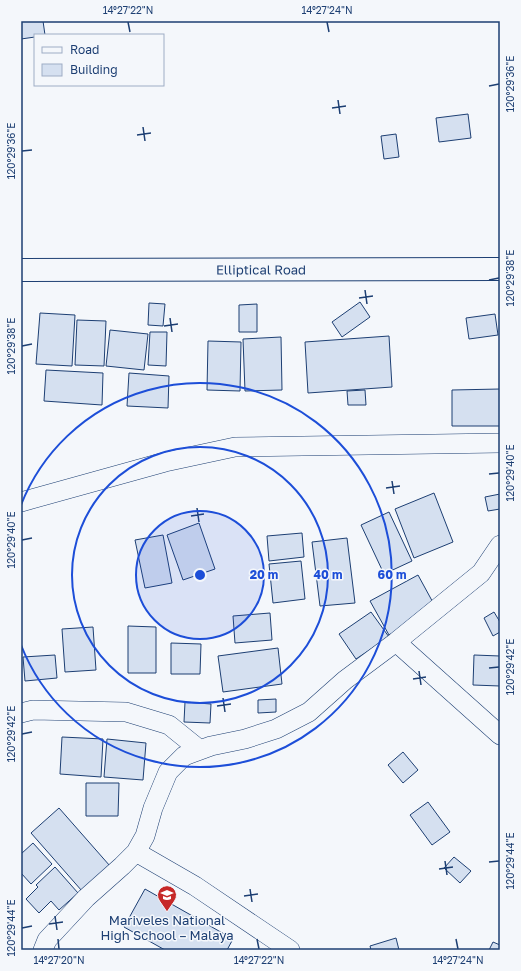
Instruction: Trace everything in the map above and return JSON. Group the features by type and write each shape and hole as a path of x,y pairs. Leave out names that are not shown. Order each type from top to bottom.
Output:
{"street":[{"name":"Elliptical Road","path":"21,270 500,269"},
{"path":"21,502 165,462 235,447 500,443"},
{"path":"43,950 47,940 86,898 136,852 145,836 153,808 168,772 184,756 211,746 245,739 276,729 309,712 345,680 396,642 480,573 500,545"},
{"path":"396,642 500,735"},
{"path":"21,713 33,710 126,712 168,724 200,750"},
{"path":"136,852 195,886 290,950"}],"building":[{"path":"21,21 43,21 45,34 34,34 34,37 21,39"},
{"path":"468,114 471,138 439,142 436,118"},
{"path":"396,134 399,157 384,159 381,136"},
{"path":"360,302 370,317 342,337 332,322"},
{"path":"149,303 165,304 163,326 148,325"},
{"path":"257,304 257,332 239,332 239,305"},
{"path":"40,313 75,315 72,366 36,364"},
{"path":"495,314 498,335 469,339 466,318"},
{"path":"77,320 106,321 104,366 75,365"},
{"path":"110,330 148,334 144,370 106,366"},
{"path":"150,332 167,332 166,366 148,365"},
{"path":"389,336 392,387 308,393 305,342"},
{"path":"281,337 282,390 245,391 243,339"},
{"path":"208,341 241,342 240,391 207,390"},
{"path":"46,370 103,373 102,405 44,401"},
{"path":"129,373 169,376 168,408 127,406"},
{"path":"500,389 500,426 452,426 452,390"},
{"path":"365,390 366,405 348,405 347,391"},
{"path":"434,493 453,542 414,558 395,509"},
{"path":"500,494 500,509 488,511 485,497"},
{"path":"389,512 412,561 384,574 361,525"},
{"path":"199,523 215,569 183,580 167,535"},
{"path":"302,533 304,557 269,561 267,536"},
{"path":"163,535 172,583 145,588 135,540"},
{"path":"347,538 355,603 320,606 312,542"},
{"path":"301,561 305,599 273,603 269,564"},
{"path":"418,575 436,608 389,635 370,601"},
{"path":"371,612 389,637 356,659 339,634"},
{"path":"494,612 500,622 500,632 493,636 484,618"},
{"path":"270,613 272,640 235,643 233,616"},
{"path":"128,626 156,627 156,673 128,673"},
{"path":"93,627 96,670 65,672 62,629"},
{"path":"171,643 201,644 200,674 171,674"},
{"path":"278,648 282,684 223,692 218,656"},
{"path":"55,655 57,678 25,681 23,657"},
{"path":"474,655 500,656 500,686 473,685"},
{"path":"276,699 276,712 258,713 258,700"},
{"path":"185,702 211,704 210,723 184,722"},
{"path":"62,737 103,739 101,777 60,774"},
{"path":"107,739 146,743 143,780 104,777"},
{"path":"403,752 418,770 403,783 388,765"},
{"path":"86,783 119,783 118,816 86,816"},
{"path":"428,802 450,832 432,845 410,815"},
{"path":"59,808 110,866 82,891 31,833"},
{"path":"33,843 52,864 31,884 21,873 21,854"},
{"path":"454,857 471,871 460,883 444,868"},
{"path":"55,867 78,893 59,910 51,901 39,913 26,899 38,887 36,885"},
{"path":"145,889 233,939 227,950 165,950 124,927"},
{"path":"396,938 399,950 371,950 370,946"},
{"path":"493,942 500,945 500,950 489,950"}],"place":[{"name":"Mariveles National High School – Malaya","path":"167,912"}]}
